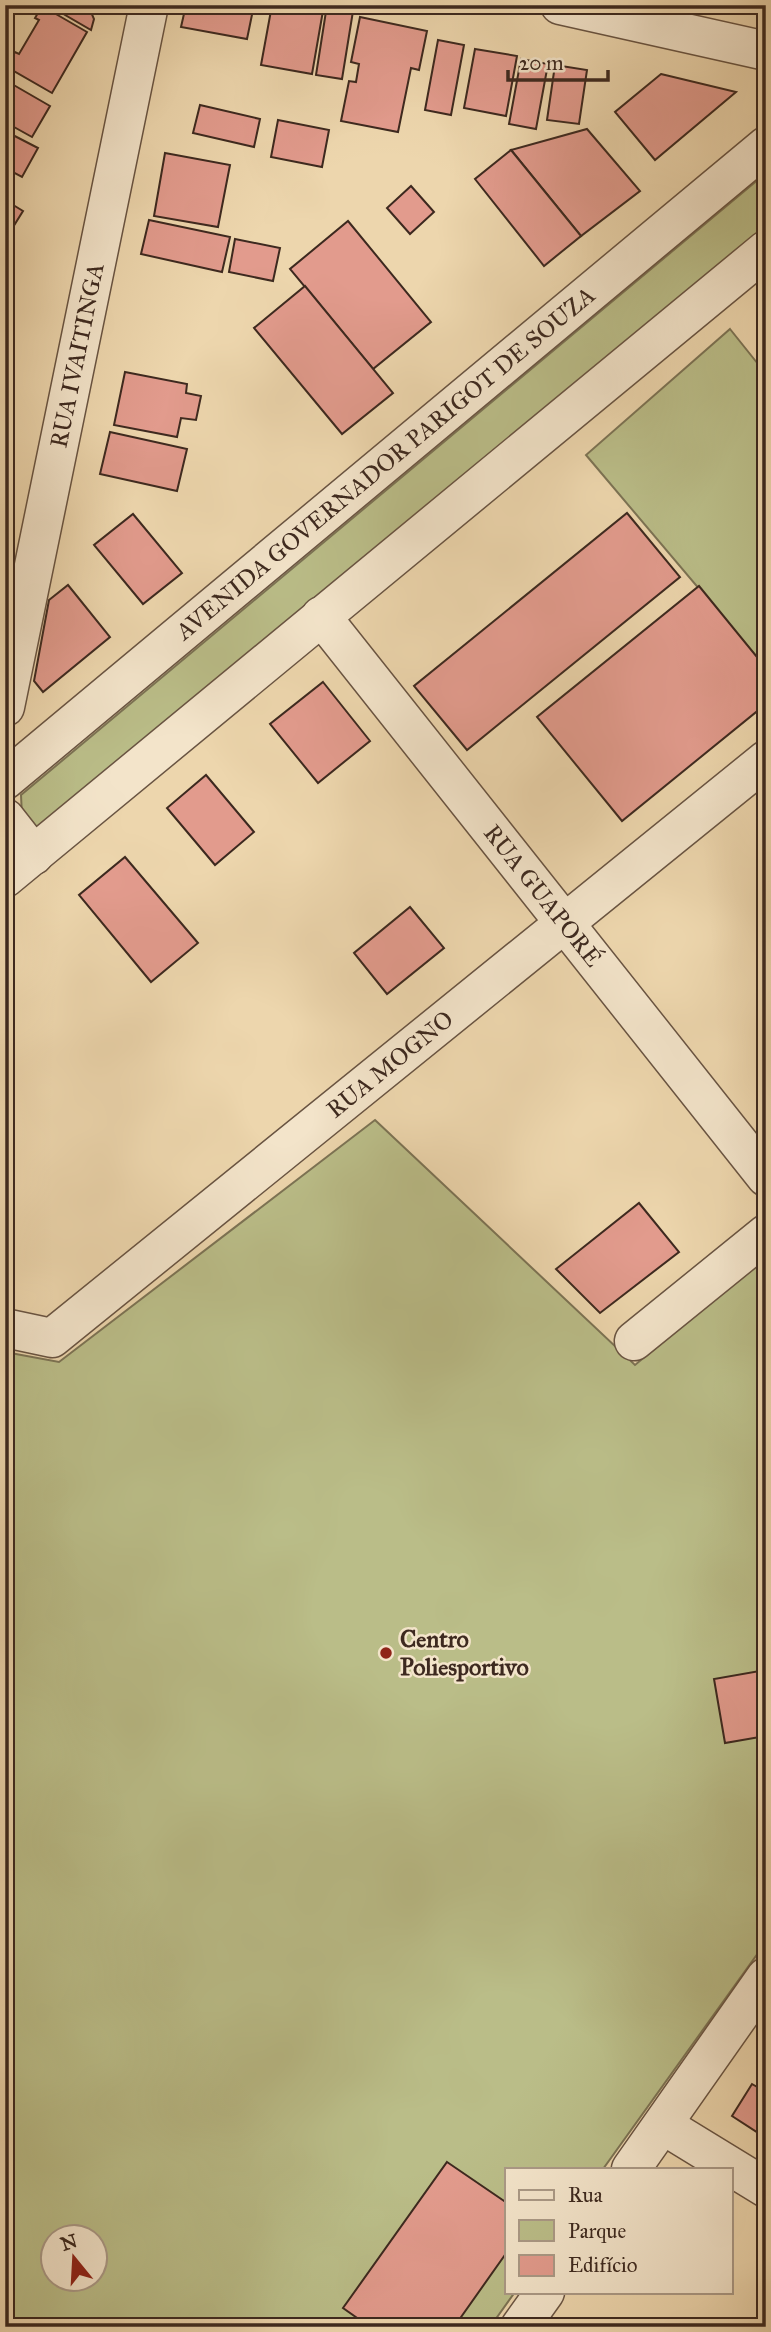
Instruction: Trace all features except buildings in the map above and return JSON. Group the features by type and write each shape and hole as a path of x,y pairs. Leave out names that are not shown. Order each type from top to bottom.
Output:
{"street":[{"name":"RUA IVAITINGA","path":"5,707 149,5"},
{"path":"560,5 766,51"},
{"name":"AVENIDA GOVERNADOR PARIGOT DE SOUZA","path":"5,780 766,146"},
{"path":"5,818 20,866 766,250"},
{"name":"RUA GUAPORÉ","path":"321,616 766,1177"},
{"name":"RUA MOGNO","path":"5,1328 52,1338 766,760"},
{"path":"634,1341 766,1234"},
{"path":"632,2168 766,1977"},
{"path":"663,2125 766,2188"},
{"path":"520,2327 544,2294"}],"green space":[{"path":"766,173 766,231 41,831 22,816 21,795"},
{"path":"730,329 766,374 766,668 586,455"},
{"name":"Centro Poliesportivo","path":"375,1120 635,1365 766,1257 766,1942 604,2168 505,2168 505,2294 514,2294 490,2327 5,2327 5,1352 59,1362"}],"place":[{"name":"Centro Poliesportivo","path":"386,1653"}]}
